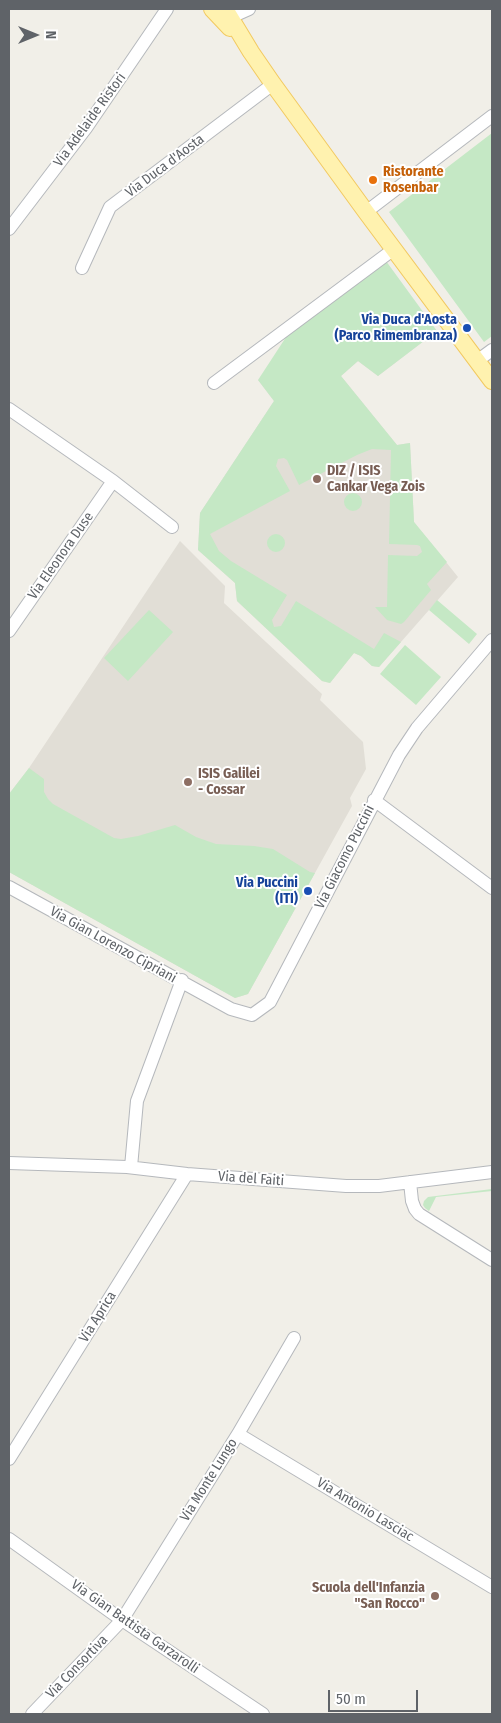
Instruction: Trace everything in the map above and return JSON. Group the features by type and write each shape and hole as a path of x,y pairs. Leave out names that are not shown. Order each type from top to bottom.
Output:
{"main road":[{"path":"212,9 251,52"},
{"path":"228,13 273,84 492,381"}],"street":[{"name":"Via Adelaide Ristori","path":"9,229 86,128 168,9"},
{"path":"228,13 249,9"},
{"name":"Via Duca d'Aosta","path":"82,268 110,207 273,84"},
{"path":"366,212 492,116"},
{"path":"214,382 394,249"},
{"path":"477,361 492,350"},
{"path":"9,409 114,481 172,528"},
{"name":"Via Eleonora Duse","path":"9,631 114,481"},
{"name":"Via Giacomo Puccini","path":"182,980 231,1009 252,1014 270,1002 399,755 417,728 492,640"},
{"path":"374,800 492,888"},
{"name":"Via Gian Lorenzo Cipriani","path":"9,887 182,980 137,1101 131,1167"},
{"name":"Via del Faiti","path":"9,1163 131,1167 188,1174 346,1186 379,1186 492,1172"},
{"name":"Via Aprica","path":"9,1459 188,1174"},
{"path":"410,1182 415,1209 419,1214 492,1260"},
{"name":"Via Monte Lungo","path":"122,1620 238,1434 294,1338"},
{"name":"Via Antonio Lasciac","path":"238,1434 492,1587"},
{"name":"Via Gian Battista Garzarolli","path":"9,1538 122,1620 263,1714"},
{"name":"Via Consortiva","path":"32,1714 122,1620"}],"shaded area":[{"name":"DIZ / ISIS Cankar Vega Zois","path":"437,331 378,376 358,361 341,376 397,445 410,443 414,522 458,577 379,667 372,666 361,656 354,653 330,683 322,681 237,601 235,583 198,550 200,513 274,401 258,380"},
{"name":"ISIS Galilei - Cossar","path":"180,541 225,586 224,603 322,694 320,700 363,742 366,769 350,798 352,806 248,994 235,998 9,872 9,794 29,768"}],"green space":[{"path":"492,133 492,336 484,342 389,212"},
{"name":"DIZ / ISIS Cankar Vega Zois","path":"386,261 437,331 378,376 358,361 341,376 397,445 410,443 414,522 447,562 427,584 431,590 401,624 387,620 375,607 387,607 388,555 417,556 422,552 420,546 417,545 389,544 391,450 372,449 299,485 287,460 284,458 278,459 276,466 290,491 210,534 219,551 231,561 287,595 272,620 274,627 281,626 296,601 374,649 384,633 401,642 379,667 372,666 361,656 354,653 330,683 322,681 237,601 235,583 198,550 200,513 274,401 258,380 290,331"},
{"path":"349,493 357,493 362,498 360,509 349,511 344,506 344,498"},
{"path":"272,534 280,534 285,539 283,550 272,552 267,547 267,539"},
{"path":"437,600 477,634 469,644 429,610"},
{"path":"149,610 173,632 128,681 104,658"},
{"path":"405,645 441,677 416,705 380,674"},
{"path":"29,768 44,779 44,792 53,804 114,838 121,839 138,836 175,825 196,837 216,844 273,849 310,872 315,873 248,994 235,998 9,872 9,794"},
{"path":"492,1189 492,1191 436,1197 429,1211 423,1205 428,1197"}],"place":[{"name":"Ristorante Rosenbar","path":"373,180"},
{"name":"Via Duca d'Aosta (Parco Rimembranza)","path":"467,328"},
{"name":"DIZ / ISIS Cankar Vega Zois","path":"317,479"},
{"name":"ISIS Galilei - Cossar","path":"188,782"},
{"name":"Via Puccini (ITI)","path":"308,891"},
{"name":"Scuola dell'Infanzia \"San Rocco\"","path":"435,1596"}]}
